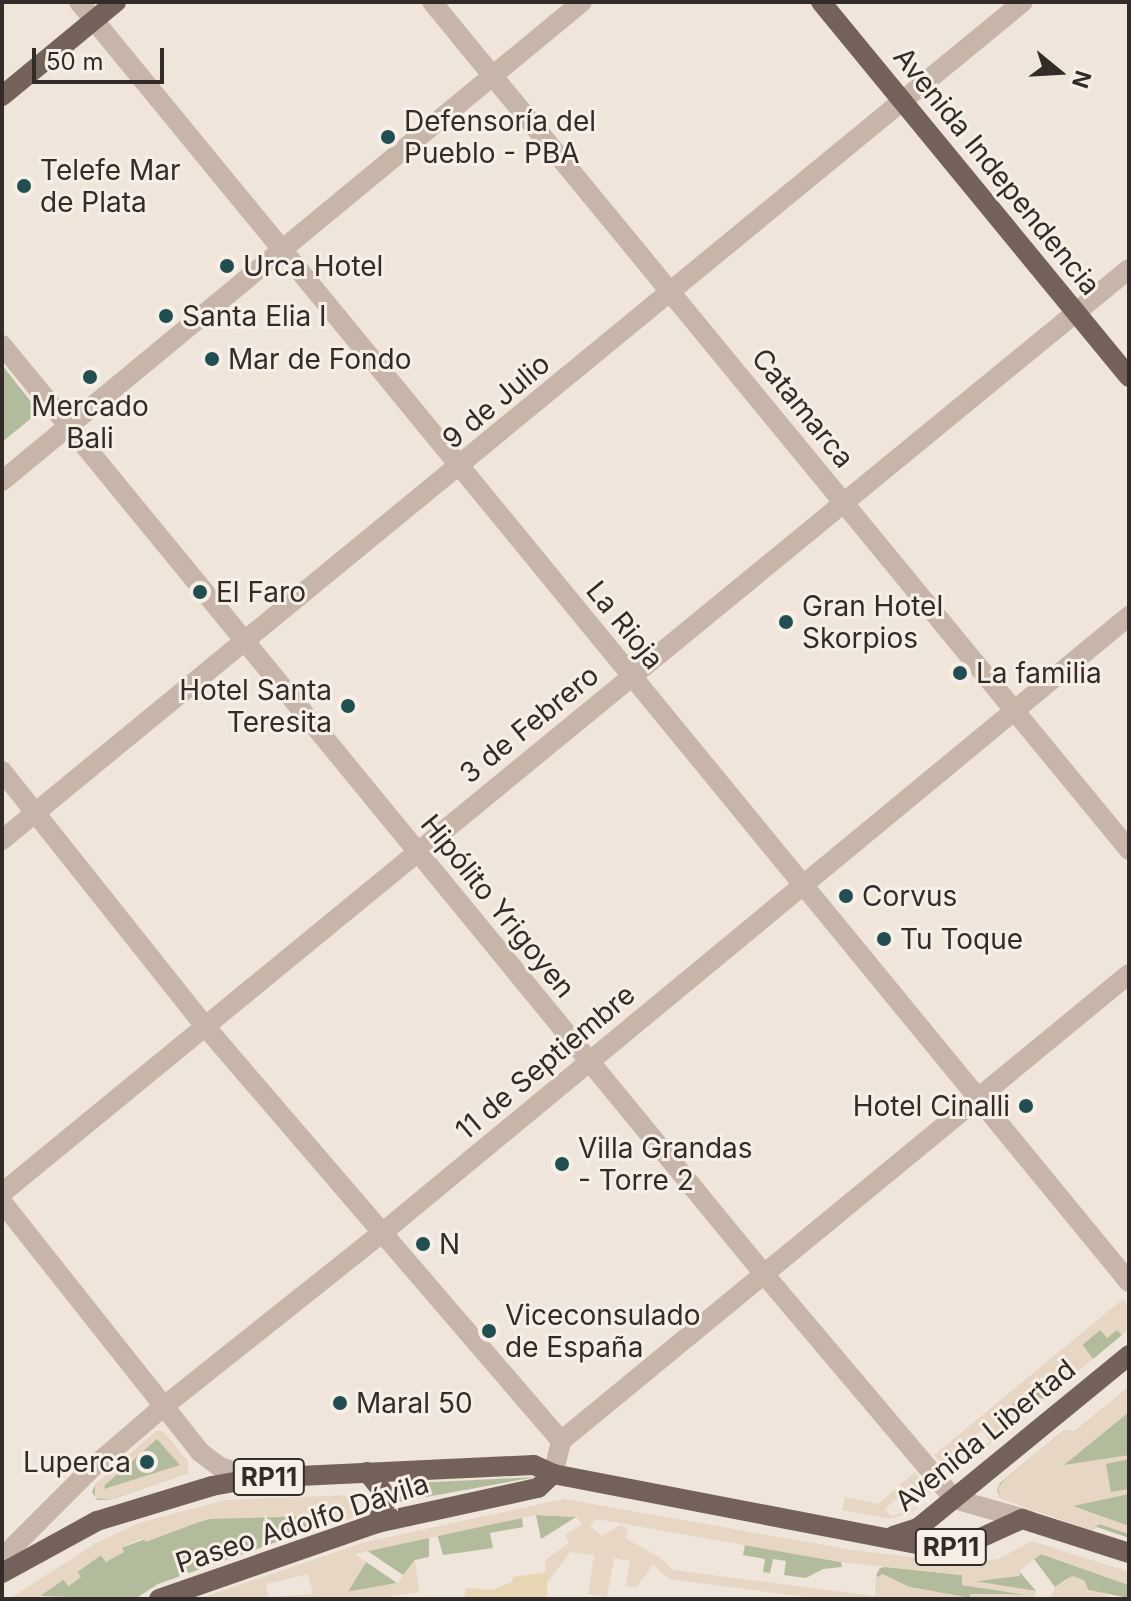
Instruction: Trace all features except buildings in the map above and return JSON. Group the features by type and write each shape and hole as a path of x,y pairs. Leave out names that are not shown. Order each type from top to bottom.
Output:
{"main road":[{"path":"2,96 116,2"},
{"name":"Avenida Independencia","path":"821,2 1129,377"},
{"name":"Avenida Libertad","path":"869,1533 906,1534 954,1499 1129,1355"},
{"name":"RP11","path":"2,1573 97,1521 186,1491 257,1478 534,1465 553,1474 951,1547 977,1541 1016,1521 1028,1520 1129,1553"},
{"path":"367,1472 384,1493 386,1501 377,1523"},
{"name":"Paseo Adolfo Dávila","path":"159,1599 377,1523 538,1488 553,1474"}],"street":[{"name":"La Rioja","path":"79,2 1129,1282"},
{"name":"Catamarca","path":"432,2 1129,850"},
{"path":"2,481 582,2"},
{"name":"9 de Julio","path":"2,840 1023,2"},
{"name":"3 de Febrero","path":"2,1193 1129,269"},
{"name":"Hipólito Yrigoyen","path":"2,345 764,1274 954,1499"},
{"name":"11 de Septiembre","path":"2,1558 93,1467 163,1407 382,1233 1129,616"},
{"path":"2,771 204,1025 561,1441"},
{"path":"553,1474 561,1441 1129,974"},
{"path":"2,1202 163,1407 210,1461 257,1478"},
{"path":"954,1499 1028,1520"}],"green space":[{"path":"2,365 39,412 2,442"},
{"path":"1117,1329 1122,1335 1093,1359 1082,1345 1100,1330"},
{"path":"1046,1377 1054,1387 1049,1395 1044,1399 1036,1397 1019,1411 1018,1421 1008,1408"},
{"path":"1129,1387 1129,1538 1097,1527 1092,1530 1000,1498 997,1490 1000,1483 1064,1430 1074,1432"},
{"path":"157,1431 163,1432 188,1462 188,1473 110,1500 97,1500 92,1492 95,1485"},
{"path":"536,1477 399,1502 394,1484"},
{"path":"536,1515 558,1516 576,1517 541,1539"},
{"path":"327,1516 319,1527 158,1584 135,1599 40,1596 64,1579 68,1586 77,1572 101,1555 106,1562 121,1548 178,1527 218,1517"},
{"path":"522,1518 523,1527 490,1533 493,1548 443,1555 437,1534"},
{"path":"429,1536 429,1557 415,1560 403,1575 366,1550"},
{"path":"745,1545 841,1562 842,1567 823,1569 806,1578 784,1575 786,1561 773,1559 770,1573 763,1572 765,1559 743,1555"},
{"path":"1041,1554 1129,1585 1129,1598 1088,1590 1086,1584 1068,1578 1055,1587 1034,1559"},
{"path":"366,1562 397,1583 347,1592"},
{"path":"880,1568 962,1575 962,1585 1035,1595 970,1594 970,1598 909,1587 882,1574 879,1578 876,1575"},
{"path":"1019,1571 1036,1591 973,1582 1020,1575"}],"sand":[{"path":"547,1572 547,1599 464,1599 466,1588 493,1590 512,1582 513,1577"}],"shaded area":[{"path":"1123,1299 1129,1307 1126,1331 1122,1335 1117,1330 1107,1338 1100,1330 1082,1344 1093,1359 1078,1371 1067,1358 1060,1363 1070,1377 1049,1395 1047,1393 1054,1386 1045,1377 1008,1408 1018,1421 963,1466 952,1468 934,1455","holes":["982,1430 990,1441 966,1461 958,1450"]},
{"path":"1129,1387 1129,1412 1064,1465 1129,1455 1129,1459 1106,1464 1111,1492 1129,1489 1129,1494 1073,1506 1129,1526 1129,1534 1099,1524 1092,1530 1000,1498 998,1488 1005,1479 1064,1430 1074,1432"},
{"path":"157,1431 163,1432 188,1462 188,1473 110,1500 95,1498 95,1485","holes":["157,1439 180,1465 104,1489"]},
{"path":"915,1472 929,1493 924,1499 912,1485 885,1509 891,1516 911,1510 922,1500 912,1512 890,1519 842,1510 845,1497 878,1504"},
{"path":"352,1495 354,1513 359,1516 319,1527 326,1516 207,1519 146,1542 143,1538 122,1547 124,1552 106,1562 101,1555 77,1571 81,1577 69,1586 63,1580 40,1596 42,1599 9,1599 96,1543 139,1523 225,1500"},
{"path":"564,1499 852,1550 965,1563 998,1559 1032,1541 1129,1572 1129,1585 1041,1554 1019,1571 1020,1576 974,1581 1036,1591 1034,1599 822,1599 669,1579 653,1565 636,1587 626,1586 630,1561 614,1558 607,1597 588,1594 594,1555 570,1552 547,1583 545,1560 569,1543 565,1535 582,1524 576,1517 536,1515 355,1554 366,1562 348,1592 398,1583 415,1560 419,1592 375,1599 198,1599 365,1542","holes":["596,1519 841,1562 962,1575 962,1585 1026,1595 970,1594 970,1598 909,1587 882,1574 879,1577 876,1575 875,1596 673,1570 659,1557 625,1538 629,1530 621,1525 602,1536 590,1526","308,1574 313,1594 268,1597 266,1584"]},
{"path":"1072,1576 1084,1580 1088,1590 1108,1594 1106,1599 1051,1598 1055,1587"}],"place":[{"name":"Defensoría del Pueblo - PBA","path":"388,137"},
{"name":"Telefe Mar de Plata","path":"24,186"},
{"name":"Urca Hotel","path":"227,266"},
{"name":"Santa Elia I","path":"166,316"},
{"name":"Mar de Fondo","path":"212,359"},
{"name":"Mercado Bali","path":"90,377"},
{"name":"El Faro","path":"200,592"},
{"name":"Gran Hotel Skorpios","path":"786,622"},
{"name":"La familia","path":"960,673"},
{"name":"Hotel Santa Teresita","path":"348,706"},
{"name":"Corvus","path":"846,896"},
{"name":"Tu Toque","path":"884,939"},
{"name":"Hotel Cinalli","path":"1026,1106"},
{"name":"Villa Grandas - Torre 2","path":"562,1164"},
{"name":"N","path":"423,1244"},
{"name":"Viceconsulado de España","path":"489,1331"},
{"name":"Maral 50","path":"340,1403"},
{"name":"Luperca","path":"147,1462"}]}
